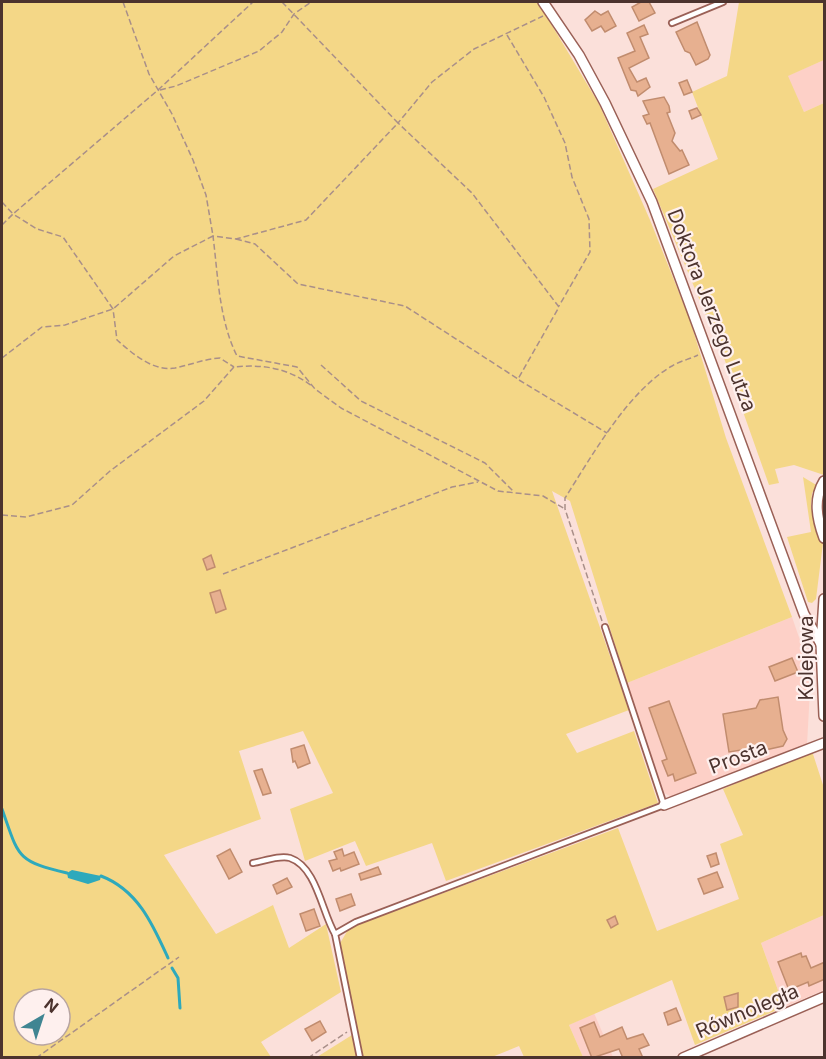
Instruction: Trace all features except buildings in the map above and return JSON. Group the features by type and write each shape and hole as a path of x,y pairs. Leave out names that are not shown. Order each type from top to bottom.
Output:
{"street":[{"name":"Doktora Jerzego Lutza","path":"543,2 579,55 626,143 652,202 709,350 804,614 821,644"},
{"path":"825,481 818,492 817,501 825,538"},
{"name":"Kolejowa","path":"825,599 821,644 825,716"},
{"name":"Prosta","path":"664,805 825,743"},
{"name":"Równoległa","path":"683,1058 825,997"}],"lane":[{"path":"672,24 723,2"},
{"path":"335,934 356,922 664,805 605,627"},
{"path":"253,863 291,858 314,882 335,934 360,1058"}],"path":[{"path":"123,2 149,74 172,114 203,186 225,320 229,339 237,356 297,367 315,389"},
{"path":"2,225 158,90 253,2"},
{"path":"282,2 398,123 472,193 558,307"},
{"path":"158,90 176,86 259,51 282,32 294,14 311,2"},
{"path":"236,239 306,220 398,123 432,82 474,49 551,13"},
{"path":"507,34 544,97 565,142 572,177 589,219 590,252 518,379"},
{"path":"2,202 13,214 37,229 63,237 113,309 117,340 137,358 172,369 200,360 220,358 234,367 278,368 295,373 341,408 498,491 543,496 565,510"},
{"path":"2,358 42,327 65,325 113,309 174,256 213,236 255,244 298,284 405,306 608,434"},
{"path":"605,627 565,510 565,498 622,414 655,379 672,366 709,350"},
{"path":"321,365 361,401 485,463 515,493"},
{"path":"2,515 26,517 72,504 110,471 204,401 234,367"},
{"path":"223,574 452,487 479,481"},
{"path":"36,1058 179,957"},
{"path":"308,1058 354,1030"}],"shaded area":[{"path":"2,2 538,2 599,104 650,220 690,320 726,438 792,617 627,683 570,501 552,491 629,710 566,734 577,753 634,731 658,803 446,881 432,843 366,866 355,841 305,861 290,809 333,793 303,731 239,751 261,819 164,855 216,934 273,905 289,948 326,924 341,992 261,1042 271,1057 2,1057"},
{"path":"739,2 824,2 824,60 788,76 804,112 824,103 824,475 794,465 775,469 779,483 769,485 724,358 653,189 718,159 692,92 727,76"},
{"path":"824,60 824,103 804,112 787,76"},
{"path":"803,477 818,486 812,493 811,506 815,529 823,543 816,599 812,603 808,602 787,537 811,532"},
{"path":"792,617 811,672 807,745 672,797 664,793 627,683"},
{"path":"812,751 824,788 824,915 761,943 784,1007 695,1045 672,980 569,1025 583,1057 524,1057 519,1046 492,1057 363,1057 339,945 349,928 618,828 657,931 739,899 720,844 743,835 723,789"},
{"path":"824,915 824,990 784,1007 761,943"},
{"path":"594,1013 613,1057 583,1057 569,1025"},
{"path":"352,1035 357,1057 317,1057"}],"water":[{"path":"72,870 101,876 100,880 88,884 68,878 67,873"}],"waterway":[{"path":"2,809 12,838 22,855 38,865 67,873"},
{"path":"101,876 114,882 135,899 150,921 168,958"},
{"path":"172,968 178,978 180,1008"}]}
